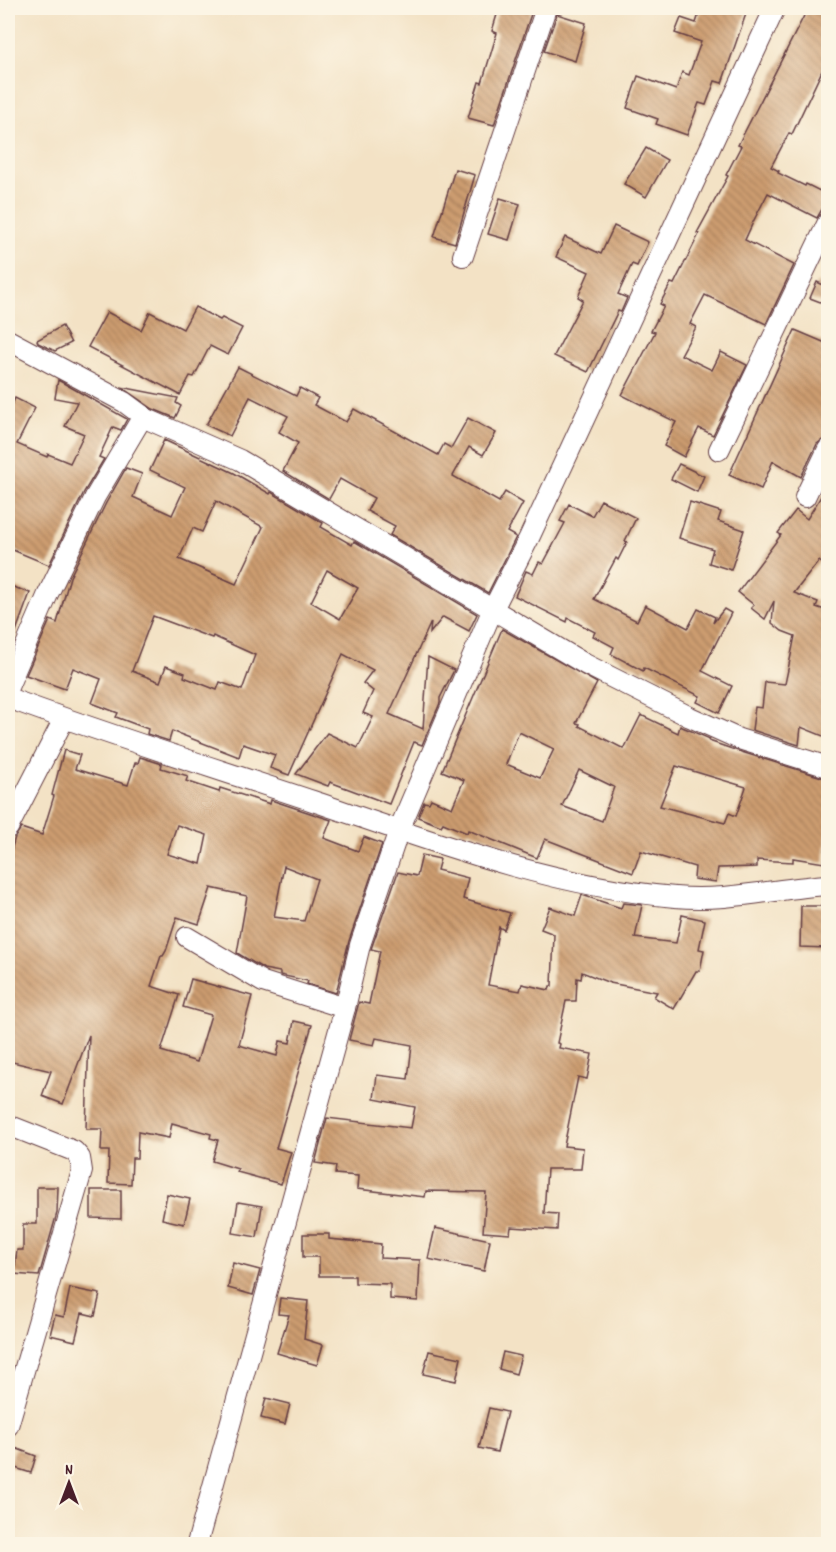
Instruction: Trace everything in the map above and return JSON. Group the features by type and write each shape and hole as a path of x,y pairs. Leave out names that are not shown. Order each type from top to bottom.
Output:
{"street":[{"path":"463,256 546,8"},
{"path":"197,1545 345,1008 360,945 399,830 492,611 529,538 775,8"},
{"path":"719,450 828,222"},
{"path":"8,340 124,402 143,416 240,460 585,664 739,739 828,767"},
{"path":"8,687 48,594 95,497 143,416"},
{"path":"805,497 828,449"},
{"path":"8,698 64,719 532,872 613,890 678,897 748,896 828,885"},
{"path":"8,828 64,719"},
{"path":"187,937 263,982 345,1008"},
{"path":"8,1125 74,1151 80,1158 82,1171 8,1426"}],"building":[{"path":"499,8 533,8 494,125 468,118 479,82 482,83 497,33 492,31"},
{"path":"701,8 748,8 722,83 715,81 706,105 699,103 687,135 656,124 658,119 627,108 638,76 676,90 682,72 689,75 701,42 675,33 681,18 696,23"},
{"path":"808,8 828,8 828,58 792,134 789,133 771,167 779,171 778,173 828,195 828,199 817,218 768,193 754,220 745,240 794,265 766,324 705,295 690,324 696,327 681,355 712,370 721,352 747,365 713,435 699,428 684,457 664,446 676,422 622,395 655,332 651,331 664,306 660,304 671,283 674,284 699,234 697,233 728,176 726,175 741,146 738,145"},
{"path":"557,14 586,23 575,61 544,51"},
{"path":"646,148 667,160 646,197 624,184"},
{"path":"455,169 475,175 455,243 434,237"},
{"path":"500,198 520,204 509,240 488,234"},
{"path":"614,226 648,242 637,266 632,264 618,294 627,298 621,312 618,311 588,372 554,356 583,300 578,297 589,272 556,257 565,237 601,254"},
{"path":"817,282 828,287 828,305 810,298"},
{"path":"195,307 242,328 228,355 210,346 194,377 190,376 180,395 88,347 107,312 141,330 150,312 183,329"},
{"path":"62,326 71,343 55,351 38,343 37,340"},
{"path":"795,330 828,344 828,431 825,438 817,444 801,477 773,461 761,489 729,475"},
{"path":"238,367 296,396 300,388 318,398 314,405 346,422 354,409 438,455 444,444 451,448 468,418 496,433 483,455 469,447 453,476 499,502 505,492 523,503 507,532 516,537 488,593 390,535 395,526 367,511 374,498 340,479 329,499 283,471 298,443 279,432 288,416 250,397 230,436 206,425"},
{"path":"58,380 127,419 121,430 113,427 99,457 104,459 84,492 49,565 8,548 8,414 15,398 35,408 17,444 47,457 48,454 70,463 84,434 65,426 77,402 55,398"},
{"path":"121,387 178,398 176,403 181,406 175,418 153,409"},
{"path":"164,440 234,473 270,494 271,492 323,523 321,527 352,545 354,541 477,614 469,631 443,617 430,633 431,622 389,714 423,729 428,657 454,670 440,698 422,745 414,742 389,804 330,782 328,786 296,774 327,733 358,748 373,717 363,713 373,691 363,683 373,670 343,654 289,775 270,768 275,755 243,744 239,757 172,731 169,741 147,734 148,729 116,717 118,713 92,703 101,679 73,668 65,689 26,675 50,620 57,623 70,577 126,468 142,474 133,497 172,515 185,487 150,470","holes":["216,501 263,527 236,584 179,559 193,528 202,532","327,570 358,588 340,619 311,602","153,616 212,638 213,636 255,655 242,690 220,682 217,690 184,677 185,673 166,666 160,682 132,671"]},
{"path":"679,464 704,476 697,492 671,479"},
{"path":"828,485 828,568 819,561 794,593 818,602 816,607 828,611 828,738 801,727 799,745 752,730 755,707 762,708 765,682 785,684 795,636 782,631 772,623 774,601 765,619 751,608 754,605 738,592 781,535 778,533 796,510 807,519"},
{"path":"601,500 636,518 618,560 616,558 594,599 637,621 645,605 688,628 698,609 715,617 713,623 724,609 731,613 702,671 732,686 719,713 697,702 700,696 611,654 614,647 593,636 595,632 568,618 567,622 515,596 526,571 533,574 539,562 543,564 565,523 560,521 569,504 592,516"},
{"path":"690,502 721,512 718,521 744,530 731,570 709,563 713,549 679,538"},
{"path":"8,585 30,593 9,650 8,650"},
{"path":"502,629 597,683 576,723 624,749 641,715 678,733 680,726 710,739 709,741 828,779 828,827 824,863 793,858 793,862 757,860 757,867 718,868 716,882 694,879 695,867 641,851 633,873 545,839 537,858 468,830 467,833 443,823 441,826 418,817 424,802 429,803 431,799 452,808 464,780 442,771","holes":["519,732 554,749 540,778 506,764","676,766 746,787 736,816 729,813 725,823 660,806","579,770 614,787 602,821 562,806"]},
{"path":"64,750 80,755 75,769 128,785 135,763 138,763 140,757 162,764 161,768 188,776 186,781 219,792 220,788 270,804 271,800 331,820 324,838 358,851 364,837 382,844 349,941 336,993 307,984 308,981 264,969 237,953 247,896 211,888 199,924 177,917 151,986 179,995 161,1051 197,1062 211,1015 183,1007 191,979 252,996 239,1045 277,1056 280,1041 290,1043 294,1021 312,1025 276,1148 291,1152 281,1184 237,1172 238,1169 212,1161 218,1140 210,1138 211,1134 172,1123 169,1138 138,1132 137,1158 132,1158 131,1184 108,1183 109,1151 101,1151 102,1129 86,1129 89,1035 63,1104 42,1096 51,1071 8,1061 8,861 15,837 21,828 42,835 54,796 52,795","holes":["177,825 207,835 201,864 167,854","284,866 317,879 304,921 274,917"]},
{"path":"422,855 440,859 437,870 468,878 463,899 510,913 504,930 499,927 488,985 520,991 522,984 549,990 552,986 554,934 541,929 550,907 575,916 582,895 621,908 623,903 642,905 635,938 676,943 682,915 705,920 699,949 704,950 700,971 696,971 674,1009 654,997 657,992 610,983 582,972 581,979 577,978 576,1001 566,1001 557,1043 560,1044 559,1048 592,1054 587,1079 578,1077 564,1146 583,1148 581,1169 547,1169 544,1213 558,1214 557,1230 511,1227 510,1234 483,1232 486,1192 426,1191 425,1197 357,1189 358,1176 335,1174 336,1166 315,1163 327,1118 411,1128 415,1107 374,1099 377,1075 408,1079 412,1045 376,1038 374,1045 349,1040 359,1002 369,1004 380,951 371,949 398,872 417,876"},
{"path":"801,906 828,906 828,948 800,947"},
{"path":"37,1187 58,1187 57,1213 39,1276 14,1274 17,1250 23,1250 23,1224 37,1224"},
{"path":"91,1190 121,1190 121,1219 91,1218"},
{"path":"167,1194 190,1199 184,1224 162,1219"},
{"path":"238,1202 262,1206 257,1237 233,1233"},
{"path":"435,1228 490,1240 484,1271 428,1259"},
{"path":"303,1234 329,1234 329,1239 381,1244 380,1258 420,1260 418,1301 390,1299 390,1284 355,1283 355,1276 319,1276 319,1257 303,1257"},
{"path":"233,1263 260,1270 253,1295 228,1288"},
{"path":"70,1288 100,1294 95,1316 82,1313 75,1341 50,1335 55,1315 64,1317"},
{"path":"280,1298 308,1301 304,1339 323,1345 317,1365 277,1353 289,1315 278,1314"},
{"path":"429,1351 461,1358 456,1381 423,1374"},
{"path":"503,1352 521,1356 516,1374 499,1369"},
{"path":"266,1398 290,1404 285,1424 261,1418"},
{"path":"489,1408 507,1412 497,1452 479,1448"},
{"path":"15,1448 36,1456 31,1473 9,1466"}]}
